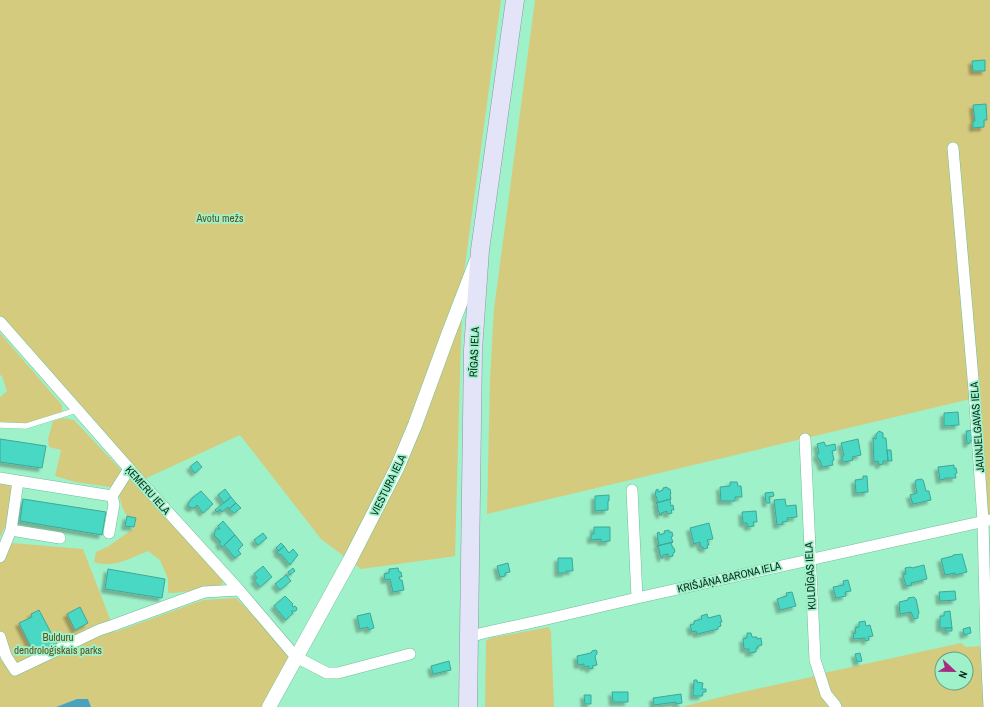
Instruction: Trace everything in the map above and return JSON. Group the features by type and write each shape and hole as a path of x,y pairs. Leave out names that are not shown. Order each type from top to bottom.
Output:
{"main road":[{"name":"RĪGAS IELA","path":"468,707 473,350 480,250 515,0"}],"street":[{"name":"JAUNJELGAVAS IELA","path":"953,148 986,521 986,638 989,707"},
{"name":"VIESTURA IELA","path":"269,707 350,560 397,468 415,425 480,250"},
{"name":"ĶEMERU IELA","path":"0,322 129,469 239,590 296,657"},
{"name":"KULDĪGAS IELA","path":"805,439 809,559 815,660 826,694 836,707"},
{"path":"109,533 114,504 112,496 129,469"},
{"path":"0,478 112,496"},
{"path":"0,556 11,530 18,481"},
{"path":"632,490 637,598"},
{"name":"KRIŠJĀŅA BARONA IELA","path":"469,637 809,559 986,521"},
{"path":"11,530 60,538"},
{"path":"0,637 6,656 16,670 99,630 204,592 239,590"},
{"path":"296,657 327,673 338,673 410,654"}],"lane":[{"path":"0,425 26,426 77,410"}],"green space":[{"name":"Avotu mežs","path":"0,0 501,0 464,273 455,556 361,569 321,539 240,435 140,481 0,322"},
{"path":"535,0 990,0 990,515 988,515 979,397 487,514 490,380 494,309"},
{"path":"0,333 62,405 62,414 26,426 0,425 0,397 7,391 2,376 0,375"},
{"path":"64,418 74,420 125,474 224,580 221,586 168,593 168,579 160,560 148,551 121,562 101,564 94,562 96,552 109,546 134,528 136,518 127,516 122,507 119,495 110,487 75,482 55,476 61,450 49,447 48,439 53,421"},
{"path":"0,481 13,483 7,523 0,537"},
{"name":"Bulduru dendroloģiskais parks","path":"0,542 83,549 115,632 203,600 236,598 292,655 261,707 91,707 88,699 77,699 56,707 0,707"},
{"path":"549,627 551,632 554,707 485,707 486,641 490,638"},
{"path":"961,643 966,647 983,646 989,707 681,707"}],"water":[{"path":"77,699 88,699 91,707 56,707"}],"building":[{"path":"985,60 985,71 973,71 972,61"},
{"path":"986,104 987,120 984,120 984,127 973,128 973,121 975,121 973,105"},
{"path":"958,412 959,425 944,426 944,413"},
{"path":"973,430 973,440 967,444 966,431"},
{"path":"879,431 883,433 883,438 886,438 888,461 883,461 883,464 879,465 878,461 874,462 873,438 876,439 876,434"},
{"path":"0,439 46,446 42,468 0,462"},
{"path":"858,439 861,455 852,457 853,460 845,462 842,460 844,455 841,443"},
{"path":"824,442 826,446 835,444 836,450 832,451 834,460 832,461 833,465 822,467 817,456 819,453 817,444"},
{"path":"887,450 891,450 892,461 888,461"},
{"path":"197,461 202,467 195,473 190,467"},
{"path":"954,465 957,473 955,474 956,478 945,478 940,480 938,467"},
{"path":"863,476 867,476 868,492 856,493 855,480 863,479"},
{"path":"916,480 923,480 926,491 929,491 931,500 913,504 910,495 917,493 915,482"},
{"path":"730,482 737,482 738,486 741,486 742,497 735,497 735,501 721,501 720,487 730,486"},
{"path":"667,487 670,489 671,499 656,503 658,502 655,496 656,490 658,489 658,492"},
{"path":"225,489 231,497 224,503 218,495"},
{"path":"201,491 213,504 203,513 197,505 192,508 189,507 188,504 192,498"},
{"path":"773,492 774,496 769,497 770,503 766,503 765,493"},
{"path":"609,495 608,510 595,511 595,496"},
{"path":"231,497 236,503 229,509 228,507 222,512 220,509 217,512 215,510"},
{"path":"23,499 106,512 102,535 20,521"},
{"path":"671,499 671,506 673,505 674,510 671,510 672,513 667,514 667,511 661,513 662,515 660,515 657,510 656,503"},
{"path":"785,499 786,506 796,505 797,517 787,518 788,521 777,525 774,500"},
{"path":"236,503 241,508 234,513 229,509"},
{"path":"756,511 757,522 753,522 754,526 748,527 747,523 743,523 742,512"},
{"path":"127,516 136,518 134,527 125,526"},
{"path":"223,521 235,535 222,547 219,543 221,542 214,533 216,529 220,529 218,526"},
{"path":"709,523 713,539 707,540 709,545 707,545 708,548 703,549 700,542 694,544 690,528"},
{"path":"594,527 610,527 610,541 601,542 601,539 591,540 591,534 594,534"},
{"path":"669,530 669,532 672,532 673,536 671,537 673,542 657,546 659,545 657,533 659,532 660,535 665,533 664,531"},
{"path":"263,533 267,538 258,545 254,540"},
{"path":"235,535 243,545 238,550 241,554 235,558 224,545"},
{"path":"673,542 671,543 675,552 673,553 673,556 669,557 668,554 663,555 663,558 661,558 657,546"},
{"path":"281,543 284,546 279,551 276,548"},
{"path":"284,546 289,553 293,549 298,555 290,565 281,554 280,555 277,552"},
{"path":"962,554 967,572 955,575 955,573 945,575 941,559"},
{"path":"558,558 572,558 573,571 558,573"},
{"path":"508,563 510,572 505,573 505,576 500,577 497,566"},
{"path":"924,565 927,579 911,583 912,585 906,586 903,575 906,574 905,568"},
{"path":"263,566 272,577 260,587 254,580 257,578 254,574"},
{"path":"293,568 295,571 290,575 288,572"},
{"path":"398,568 399,572 401,572 402,577 399,577 400,580 402,580 404,590 393,592 390,579 385,580 384,574 389,573 389,569"},
{"path":"108,569 165,579 162,598 105,589"},
{"path":"286,575 291,581 280,590 275,584"},
{"path":"848,580 851,591 845,592 846,596 836,598 833,587 844,585 843,581"},
{"path":"955,591 956,600 940,601 939,592"},
{"path":"792,592 796,606 780,610 777,599 787,596 786,593"},
{"path":"285,596 293,604 293,607 295,606 297,608 296,611 291,611 293,613 286,620 274,606"},
{"path":"914,597 916,599 919,613 918,618 914,619 911,612 900,614 899,602"},
{"path":"80,607 88,623 75,630 67,614"},
{"path":"39,610 58,646 36,657 19,623 32,617 31,614"},
{"path":"950,611 952,628 940,628 940,616 944,616 944,612"},
{"path":"370,613 374,628 368,630 368,627 360,629 357,616"},
{"path":"707,614 708,618 720,615 722,622 720,622 721,626 718,627 718,629 697,634 696,631 692,632 690,625 694,624 694,621 702,619 701,616"},
{"path":"865,621 866,626 870,625 873,636 868,637 869,640 865,641 865,638 854,639 853,634 856,633 855,628 859,627 859,622"},
{"path":"970,627 971,633 964,635 963,629"},
{"path":"945,628 952,628 952,631 946,631"},
{"path":"747,633 751,633 752,637 757,637 757,639 761,638 762,645 756,648 756,652 749,653 749,649 744,649 743,639 747,638"},
{"path":"595,650 597,651 595,656 597,665 592,666 593,668 589,669 589,666 584,667 584,664 578,665 577,656 591,653"},
{"path":"860,653 862,661 857,662 855,654"},
{"path":"449,661 451,670 433,674 431,666"},
{"path":"694,680 703,683 702,689 706,689 706,692 703,692 702,696 693,696"},
{"path":"612,692 628,692 628,702 613,702"},
{"path":"681,694 682,703 676,704 676,702 654,705 653,698"},
{"path":"584,695 591,695 591,704 585,704"}]}
